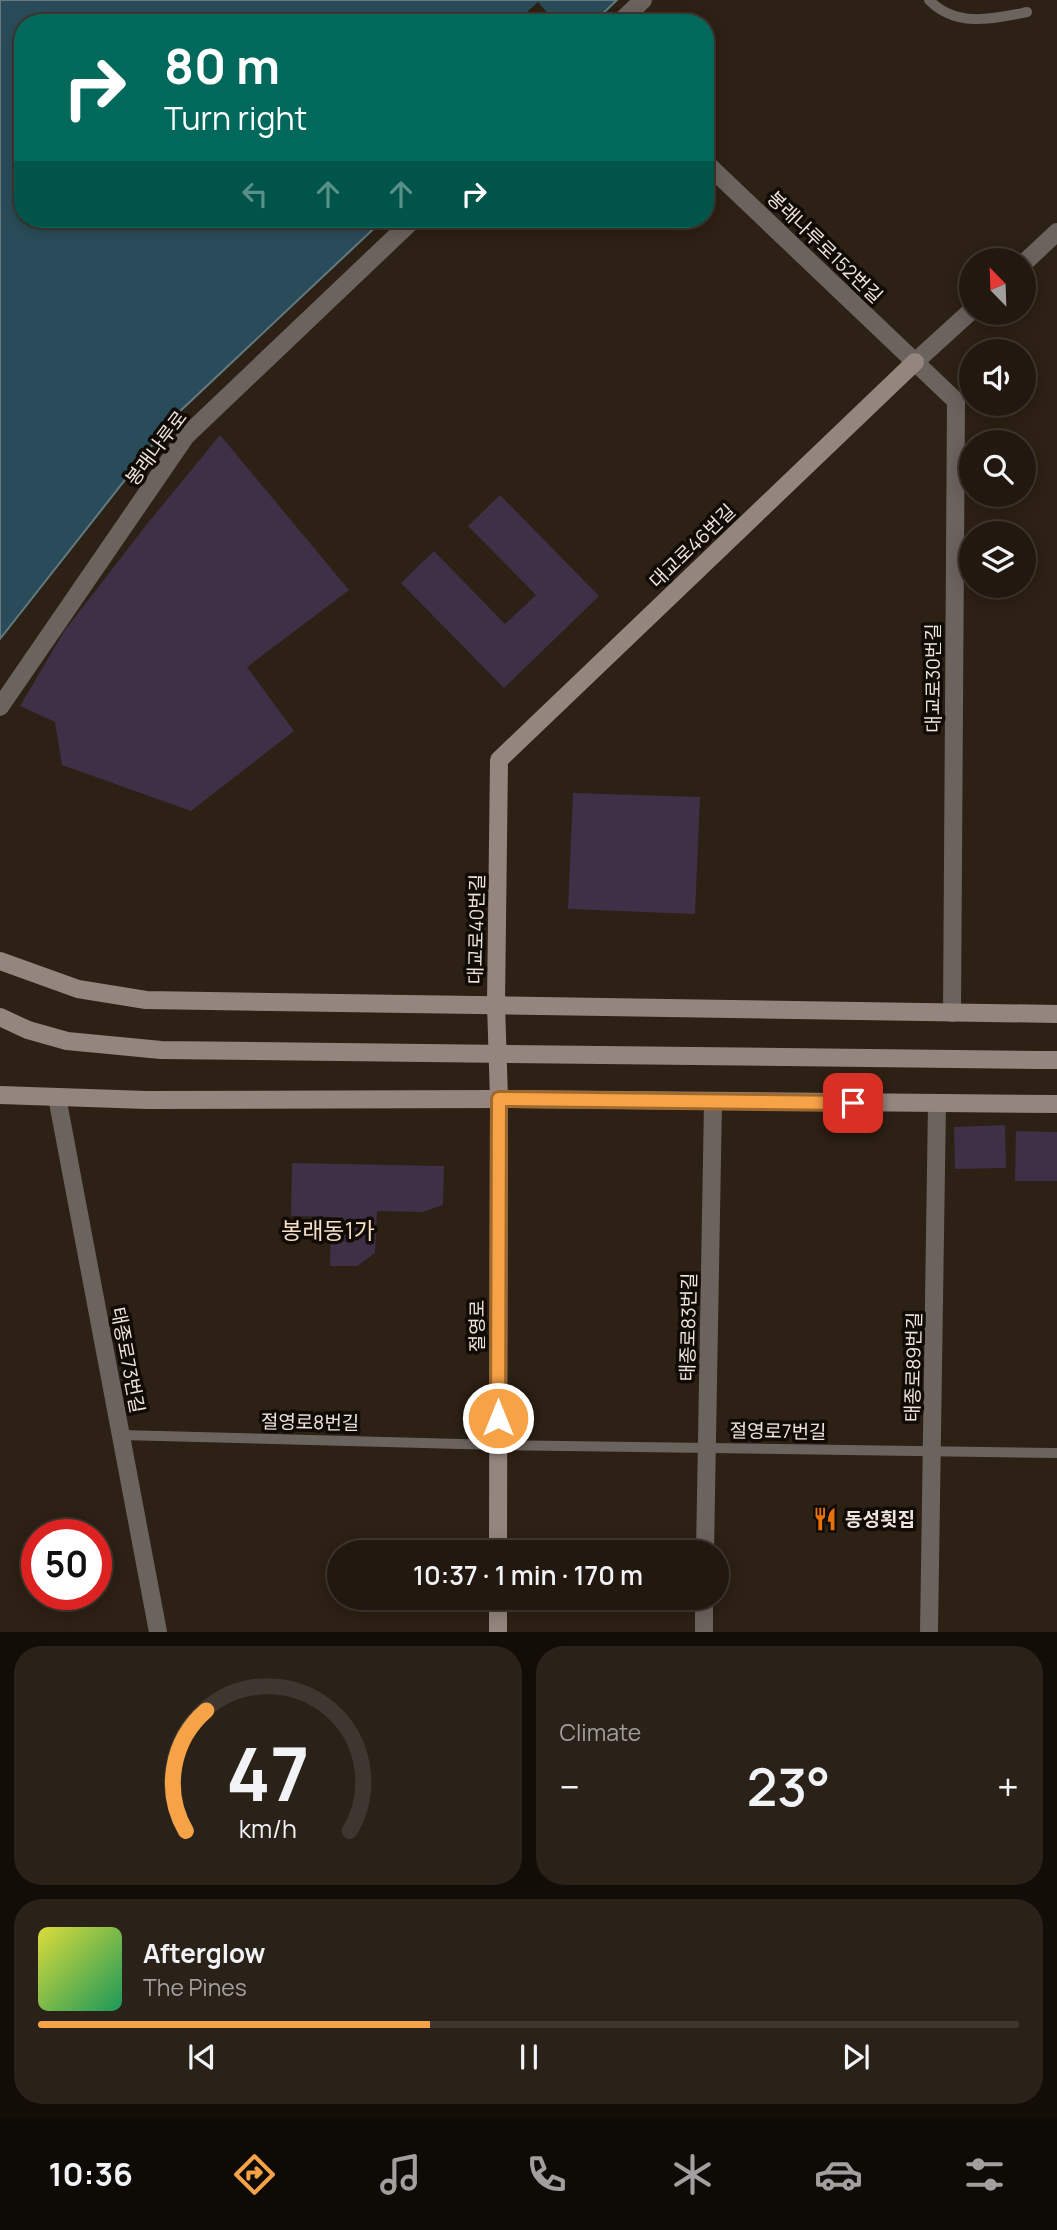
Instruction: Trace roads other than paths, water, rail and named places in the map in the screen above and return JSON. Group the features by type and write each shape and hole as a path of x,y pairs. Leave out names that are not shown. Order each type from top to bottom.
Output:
{"main road":[{"name":"대교로46번길","path":"499,760 915,362"},
{"name":"대교로40번길","path":"499,760 496,1004 499,1099"},
{"path":"0,961 78,989 146,1000 1057,1014"},
{"path":"0,1017 27,1030 67,1041 161,1050 1049,1060"},
{"path":"0,1095 147,1100 499,1099 1057,1104"},
{"name":"절영로","path":"498,1540 499,1099"},
{"path":"498,1610 498,1632"}],"street":[{"path":"628,14 643,0"},
{"name":"봉래나루로152번길","path":"714,171 915,362"},
{"name":"봉래나루로","path":"0,707 186,436 405,228"},
{"path":"1036,251 1057,232"},
{"path":"915,362 959,322"},
{"name":"대교로30번길","path":"915,362 956,401 953,1013"},
{"name":"태종로73번길","path":"57,1097 158,1632"},
{"name":"태종로83번길","path":"705,1540 713,1102"},
{"name":"태종로89번길","path":"929,1632 937,1103"},
{"path":"704,1610 704,1632"}],"lane":[{"path":"929,0 954,17 967,19 993,19 1027,12"},
{"name":"절영로8번길","path":"121,1435 498,1444"},
{"name":"절영로7번길","path":"498,1444 1057,1453"}],"water":[{"path":"0,0 617,0 602,14 14,14 14,228 374,228 176,415 0,639"}],"place":[{"name":"동성횟집","path":"825,1519"}],"district":[{"name":"봉래동1가","path":"328,1231"}]}
